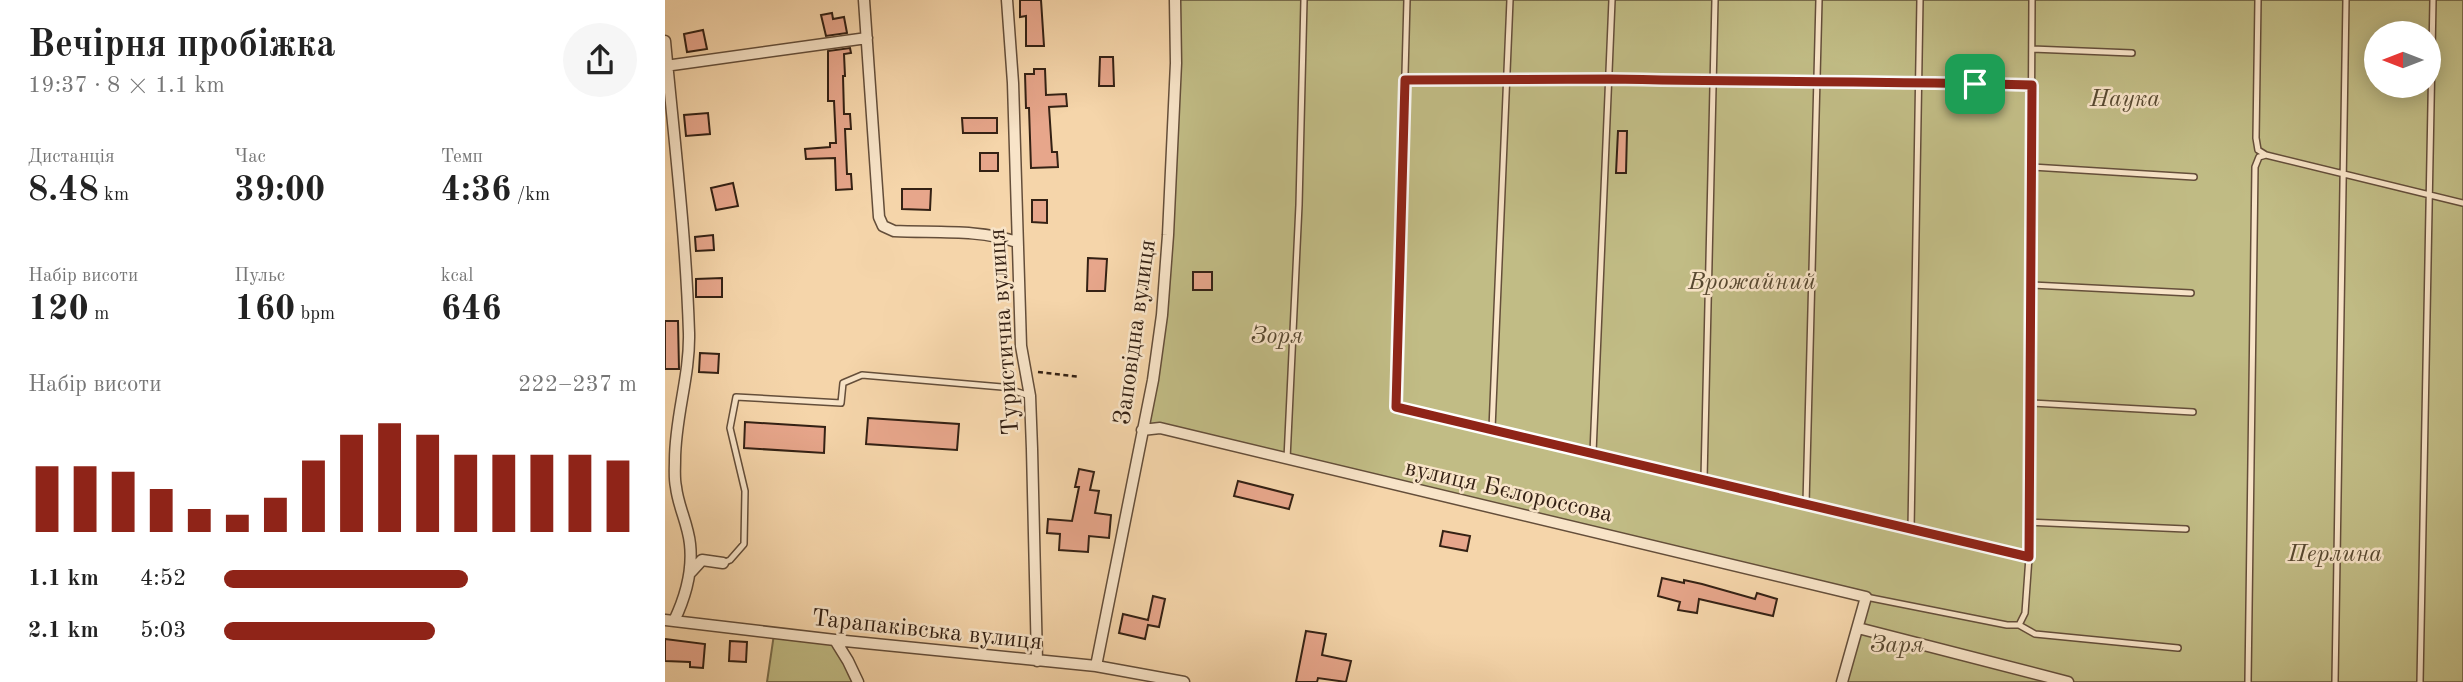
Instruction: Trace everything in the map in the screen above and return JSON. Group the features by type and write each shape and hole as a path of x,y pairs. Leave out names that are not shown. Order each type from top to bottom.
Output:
{"street":[{"path":"864,0 879,217 883,226 894,231 985,235 1017,242"},
{"name":"Туристична вулиця","path":"1007,0 1013,83 1021,346 1030,396 1037,662"},
{"name":"Заповідна вулиця","path":"1096,666 1153,380 1162,315 1176,63 1175,0"},
{"path":"666,66 867,38"},
{"path":"665,41 689,335 688,363 675,437 675,486 690,544 691,572 684,601 670,620"},
{"name":"вулиця Бєлороссова","path":"1142,430 1160,428 1867,597"},
{"path":"691,572 702,560 723,563"},
{"path":"1842,682 1867,597"},
{"name":"Тарапаківська вулиця","path":"670,620 1037,662 1096,666 1132,677 1184,682"},
{"path":"1858,628 2069,682"},
{"path":"835,640 858,682"}],"lane":[{"path":"1287,459 1299,205 1304,0"},
{"path":"1407,0 1396,407 2029,557"},
{"path":"1492,429 1510,0"},
{"path":"1593,453 1612,0"},
{"path":"1703,479 1715,0"},
{"path":"1806,504 1819,0"},
{"path":"1911,529 1920,0"},
{"path":"2019,625 2025,613 2029,557 2032,0"},
{"path":"2258,0 2258,150 2266,155 2463,203"},
{"path":"2335,682 2346,0"},
{"path":"2420,682 2433,0"},
{"path":"2032,49 2132,53"},
{"path":"1405,80 1818,80 2032,85"},
{"path":"2248,682 2256,167 2259,157 2266,155"},
{"path":"2031,167 2194,177"},
{"path":"2031,285 2191,293"},
{"path":"723,563 730,560 744,544 745,491 730,428 736,397 841,403 843,383 862,375 1002,387 1030,396"},
{"path":"2030,402 2193,412"},
{"path":"2029,522 2186,529"},
{"path":"1867,597 2007,625 2019,625 2035,634 2178,648"}],"path":[{"path":"1025,371 1080,377"}],"green space":[{"path":"1175,0 2463,0 2463,682 1845,682 1870,598 1160,428 1142,430 1162,315"},
{"path":"774,634 835,640 858,682 767,682"}],"building":[{"path":"1020,0 1041,0 1044,46 1026,46 1026,16 1020,17"},
{"path":"832,13 833,19 844,17 847,33 826,36 821,15"},
{"path":"703,30 707,49 687,52 684,34"},
{"path":"850,48 851,53 844,54 843,76 844,114 850,114 851,129 845,129 847,174 851,174 852,189 836,190 835,158 806,159 805,149 830,147 830,143 836,143 834,101 828,101 828,51"},
{"path":"1100,57 1113,57 1114,86 1099,86"},
{"path":"1034,69 1045,69 1046,95 1066,94 1067,106 1049,107 1052,152 1057,152 1058,167 1031,168 1025,74 1034,74"},
{"path":"708,113 710,134 686,136 684,115"},
{"path":"962,118 997,118 997,133 963,133"},
{"path":"1618,131 1627,131 1626,173 1616,173"},
{"path":"980,153 998,153 998,171 980,171"},
{"path":"733,183 738,206 716,210 711,188"},
{"path":"902,189 931,189 930,210 902,209"},
{"path":"1032,200 1047,200 1047,223 1032,222"},
{"path":"713,235 714,250 696,251 695,237"},
{"path":"1088,258 1107,259 1105,291 1087,291"},
{"path":"1193,272 1212,272 1212,290 1193,290"},
{"path":"722,278 722,297 696,297 696,279"},
{"path":"665,321 678,321 679,369 665,369"},
{"path":"700,353 719,354 718,373 699,372"},
{"path":"868,418 959,424 957,450 866,444"},
{"path":"745,422 825,427 824,453 744,448"},
{"path":"1079,469 1094,472 1090,490 1099,491 1095,513 1111,515 1109,538 1089,536 1088,552 1059,550 1060,534 1047,533 1048,519 1072,521 1079,487 1075,487"},
{"path":"1238,481 1293,495 1289,509 1234,496"},
{"path":"1443,531 1470,536 1467,551 1440,546"},
{"path":"1662,578 1702,584 1755,599 1757,593 1777,599 1773,616 1699,599 1697,613 1678,610 1680,602 1658,596"},
{"path":"1153,596 1165,599 1159,627 1148,625 1145,639 1119,633 1123,614 1148,620"},
{"path":"1306,631 1326,634 1322,655 1351,661 1346,682 1318,678 1317,682 1296,682"},
{"path":"665,639 705,644 703,668 690,667 690,662 665,661"},
{"path":"730,641 747,642 746,662 729,661"}],"route":[{"path":"1405,80 1818,80 1975,84 2032,85 2029,557 1396,407 1405,80"}],"park label":[{"name":"Наука","path":"2125,98"},
{"name":"Врожайний","path":"1752,281"},
{"name":"Зоря","path":"1277,335"},
{"name":"Перлина","path":"2335,553"},
{"name":"Заря","path":"1897,644"}]}
